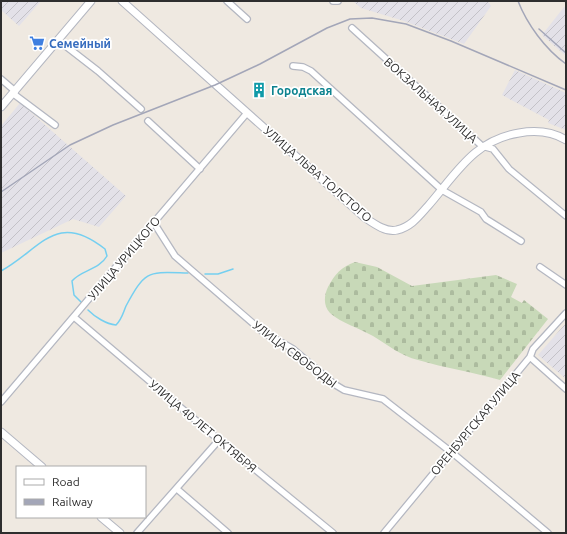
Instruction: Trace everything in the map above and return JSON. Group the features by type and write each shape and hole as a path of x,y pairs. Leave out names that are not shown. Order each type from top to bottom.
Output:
{"street":[{"path":"1,107 91,1"},
{"name":"УЛИЦА ЛЬВА ТОЛСТОГО","path":"122,1 364,217 388,230 396,231 410,225 482,146 504,135 529,131 542,131 566,140"},
{"path":"227,1 247,18"},
{"name":"ВОКЗАЛЬНАЯ УЛИЦА","path":"352,28 482,146 493,149 510,169 566,216"},
{"path":"58,40 98,71 141,109"},
{"path":"293,66 303,67 311,71 442,190 481,212 486,219 521,241"},
{"path":"1,79 15,91 15,95 55,125"},
{"name":"УЛИЦА УРИЦКОГО","path":"1,402 247,113"},
{"path":"148,121 200,169"},
{"name":"УЛИЦА СВОБОДЫ","path":"154,223 175,256 263,332 293,349 334,384 344,390 383,399 548,533"},
{"path":"540,267 566,285"},
{"name":"ОРЕНБУРГСКАЯ УЛИЦА","path":"384,533 450,452 530,358 533,349 566,313"},
{"name":"УЛИЦА 40 ЛЕТ ОКТЯБРЯ","path":"74,317 219,440 333,533"},
{"path":"530,358 566,389"},
{"path":"1,432 41,466"},
{"path":"137,533 158,507 177,489 219,440"},
{"path":"177,489 228,533"},
{"path":"102,518 120,533"}],"shaded area":[{"path":"1,1 41,1 19,26 1,10"},
{"path":"488,1 491,6 464,44 404,21 361,8 354,2"},
{"path":"564,7 566,8 566,56 542,35"},
{"path":"515,70 566,93 566,130 548,123 549,120 502,95"},
{"path":"20,103 126,196 99,227 73,219 1,253 1,126"},
{"path":"566,323 566,379 538,355"}],"green space":[{"path":"355,262 377,267 412,286 496,275 517,284 511,297 522,303 524,300 548,319 500,380 412,358 400,353 373,336 339,320 330,313 326,307 325,297 331,282 342,269"}],"waterway":[{"path":"1,271 50,237 61,233 74,233 88,238 105,249 107,256 104,261 80,274 72,281 74,295 81,302"},
{"path":"205,274 218,274 233,269"},
{"path":"88,310 101,320 116,325 138,285 144,279 156,273 188,273"}],"railway":[{"path":"518,1 526,18 544,44 566,64"},
{"path":"1,192 70,145 113,125 215,85 260,64 327,28 350,19 372,18 406,24 451,41 566,90"},
{"path":"539,29 566,53"}],"place":[{"name":"Семейный","path":"37,43"},
{"name":"Городская","path":"259,90"}]}
